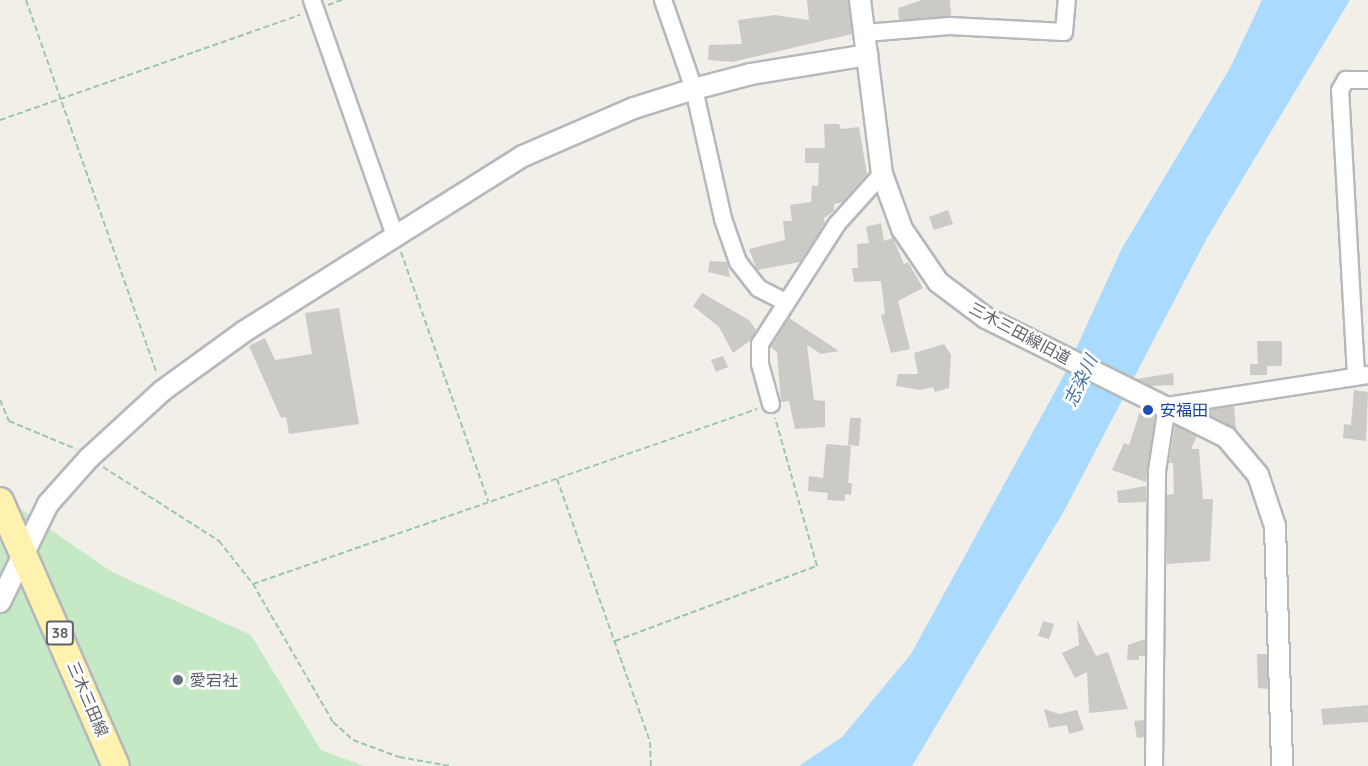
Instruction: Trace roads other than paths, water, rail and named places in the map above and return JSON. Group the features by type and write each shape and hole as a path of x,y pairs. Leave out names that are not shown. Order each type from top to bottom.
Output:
{"main road":[{"name":"三木三田線","path":"0,501 116,766"}],"street":[{"path":"663,0 694,89 723,219 738,262 758,288 786,302"},
{"name":"三木三田線旧道","path":"860,0 882,174 902,229 938,282 986,318 1226,437 1258,475 1275,526 1282,766"},
{"path":"865,33 950,26 1064,32 1066,0"},
{"path":"314,5 396,238"},
{"path":"0,602 48,504 89,458 162,391 245,331 523,156 634,108 694,89 752,74 867,55"},
{"path":"1154,766 1157,482 1167,406 1362,375 1340,90 1346,80 1368,80"},
{"path":"771,404 760,364 760,344 837,224 882,174"}],"water":[{"name":"志染川","path":"1262,0 1350,0 1207,238 1064,511 912,766 799,766 842,737 911,654 1063,377 1122,248 1230,68"}],"place":[{"name":"安福田","path":"1148,410"},
{"name":"愛宕社","path":"178,680"}]}
